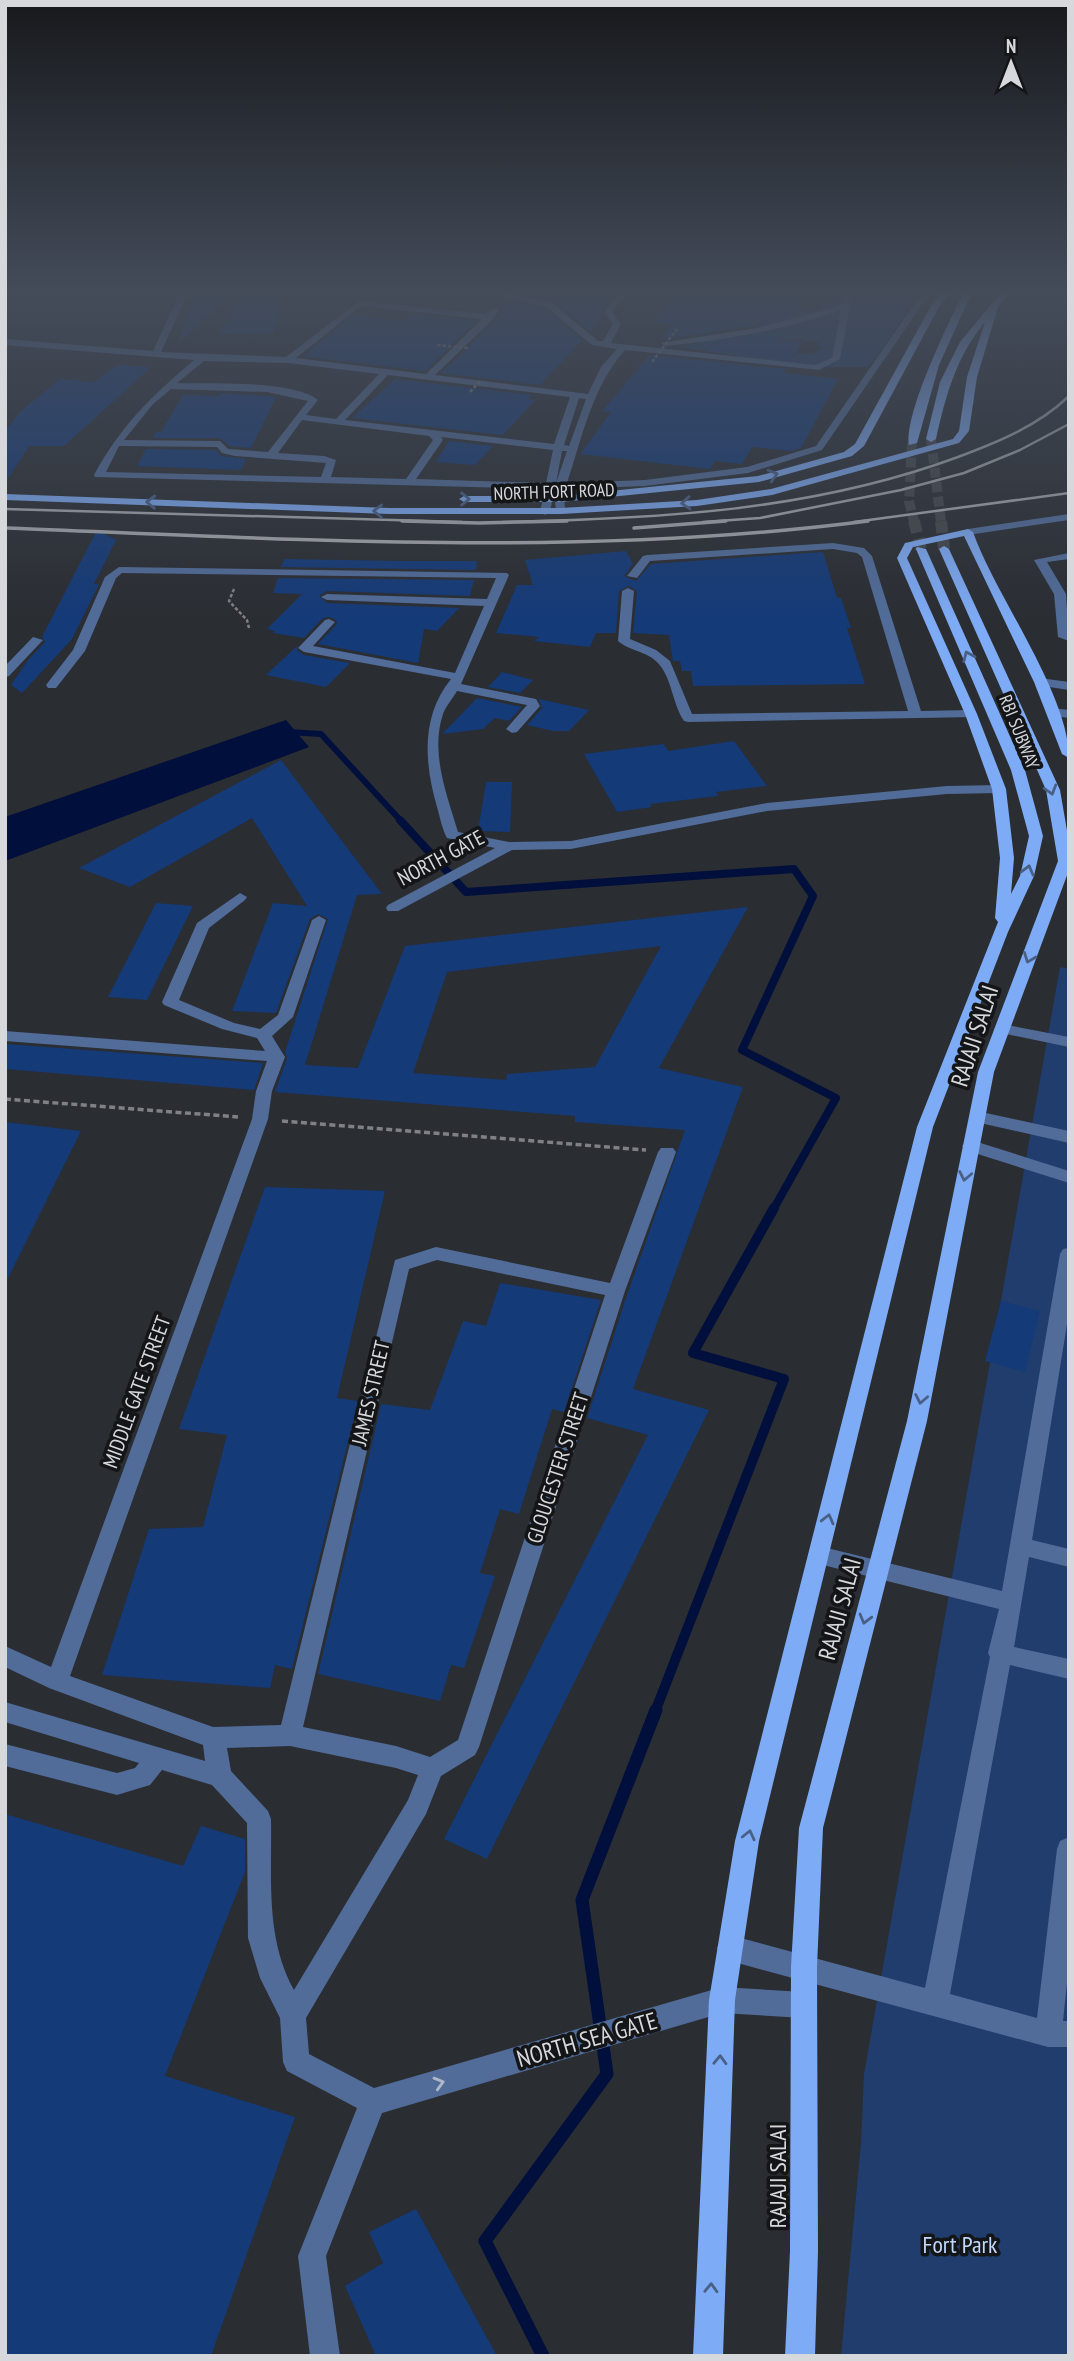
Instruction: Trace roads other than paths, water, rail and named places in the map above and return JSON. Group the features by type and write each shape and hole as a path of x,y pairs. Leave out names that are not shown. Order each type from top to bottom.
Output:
{"main road":[{"path":"848,454 859,446 884,400"},
{"path":"912,443 923,400"},
{"path":"931,439 941,400"},
{"name":"NORTH FORT ROAD","path":"5,497 389,511 561,512 697,503 772,492 956,441 964,431 969,400"},
{"path":"848,454 875,463"},
{"name":"NORTH FORT ROAD","path":"5,486 391,500 560,499 759,479 848,454"},
{"path":"1001,932 1007,858 999,789 971,714 902,558 902,553 909,545 968,532 974,550 1040,682 1069,754"},
{"name":"RBI SUBWAY","path":"944,549 1053,790 1065,861 1061,888"},
{"name":"RBI SUBWAY","path":"921,550 1018,770 1036,836 1027,876 1001,932"},
{"name":"RAJAJI SALAI","path":"800,2356 804,2251 804,1967 811,1828 917,1421 986,1072 1061,888"},
{"name":"RAJAJI SALAI","path":"708,2356 722,2000 747,1841 925,1127 1001,932"}],"street":[{"path":"152,400 116,443 99,475 561,486 645,483 748,470 819,448 852,400"},
{"path":"271,455 313,400"},
{"path":"338,422 359,400"},
{"path":"544,512 548,485 573,400"},
{"path":"561,512 561,486 590,400"},
{"path":"299,417 574,449"},
{"path":"410,481 438,440 432,433"},
{"path":"116,443 220,444 225,451 235,453 324,459 332,462 325,479"},
{"path":"207,493 215,477"},
{"path":"968,532 1069,517"},
{"path":"632,576 647,558 833,546 860,550 867,556 916,715"},
{"path":"1069,556 1040,560 1060,594 1065,637 1069,638"},
{"path":"52,685 79,651 116,571 503,575 455,682 437,713 432,746 436,781 452,835 509,846 571,845 768,807 947,790 999,789"},
{"path":"628,591 624,641 658,655 667,664 682,711 688,718 971,714"},
{"path":"327,597 491,603"},
{"path":"329,622 304,648 532,702 534,706 512,729"},
{"path":"5,673 37,640"},
{"path":"1040,682 1069,686"},
{"path":"1052,712 1069,714"},
{"name":"NORTH GATE","path":"393,908 509,846"},
{"path":"240,897 202,926 170,1002 229,1026 263,1035 277,1057"},
{"path":"263,1035 285,1017 319,920"},
{"path":"1002,1029 1069,1042"},
{"path":"5,1036 277,1057"},
{"name":"MIDDLE GATE STREET","path":"57,1681 260,1119 264,1091 277,1057"},
{"path":"977,1117 1069,1137"},
{"path":"971,1146 1069,1177"},
{"name":"GLOUCESTER STREET","path":"432,1769 467,1747 615,1291 667,1152"},
{"name":"JAMES STREET","path":"290,1735 401,1265 436,1253 615,1291"},
{"path":"935,2005 999,1653 1011,1603 1069,1254"},
{"path":"1019,1546 1069,1558"},
{"path":"819,1555 1011,1603"},
{"path":"999,1653 1069,1669"},
{"path":"5,1657 57,1681 213,1738 290,1735 396,1757 432,1769 418,1806 293,2016"},
{"path":"5,1712 220,1776 259,1819 261,1938 273,1978 293,2016 296,2062 373,2102 312,2256 325,2356"},
{"path":"213,1738 220,1776"},
{"path":"5,1755 117,1784 142,1777 158,1757"},
{"path":"730,1948 935,2005 1058,2034 1069,1849"},
{"name":"NORTH SEA GATE","path":"373,2102 722,2000 804,2005"}],"waterway":[{"path":"288,732 321,734 402,822"},
{"path":"400,820 466,892 794,869 813,896 742,1050 836,1098 773,1210"},
{"path":"655,1712 784,1379 693,1353 774,1208"},
{"path":"543,2356 485,2241 607,2074 582,1900 656,1710"}],"tunnel":[{"path":"931,439 941,522"},
{"path":"912,443 909,501 914,522"},
{"path":"914,521 921,549"},
{"path":"941,521 944,549"}],"railway":[{"path":"503,522 619,518 734,509 847,490 903,475 988,445 1031,425 1064,400"},
{"path":"703,522 760,518 901,490 964,473 1020,450 1069,424"},
{"path":"854,522 1069,493"},
{"path":"5,509 462,522"},
{"path":"402,521 567,521"},
{"path":"634,528 726,521"},
{"path":"5,528 329,540 544,542 652,539 868,521"}],"park label":[{"name":"Fort Park","path":"960,2245"}]}
